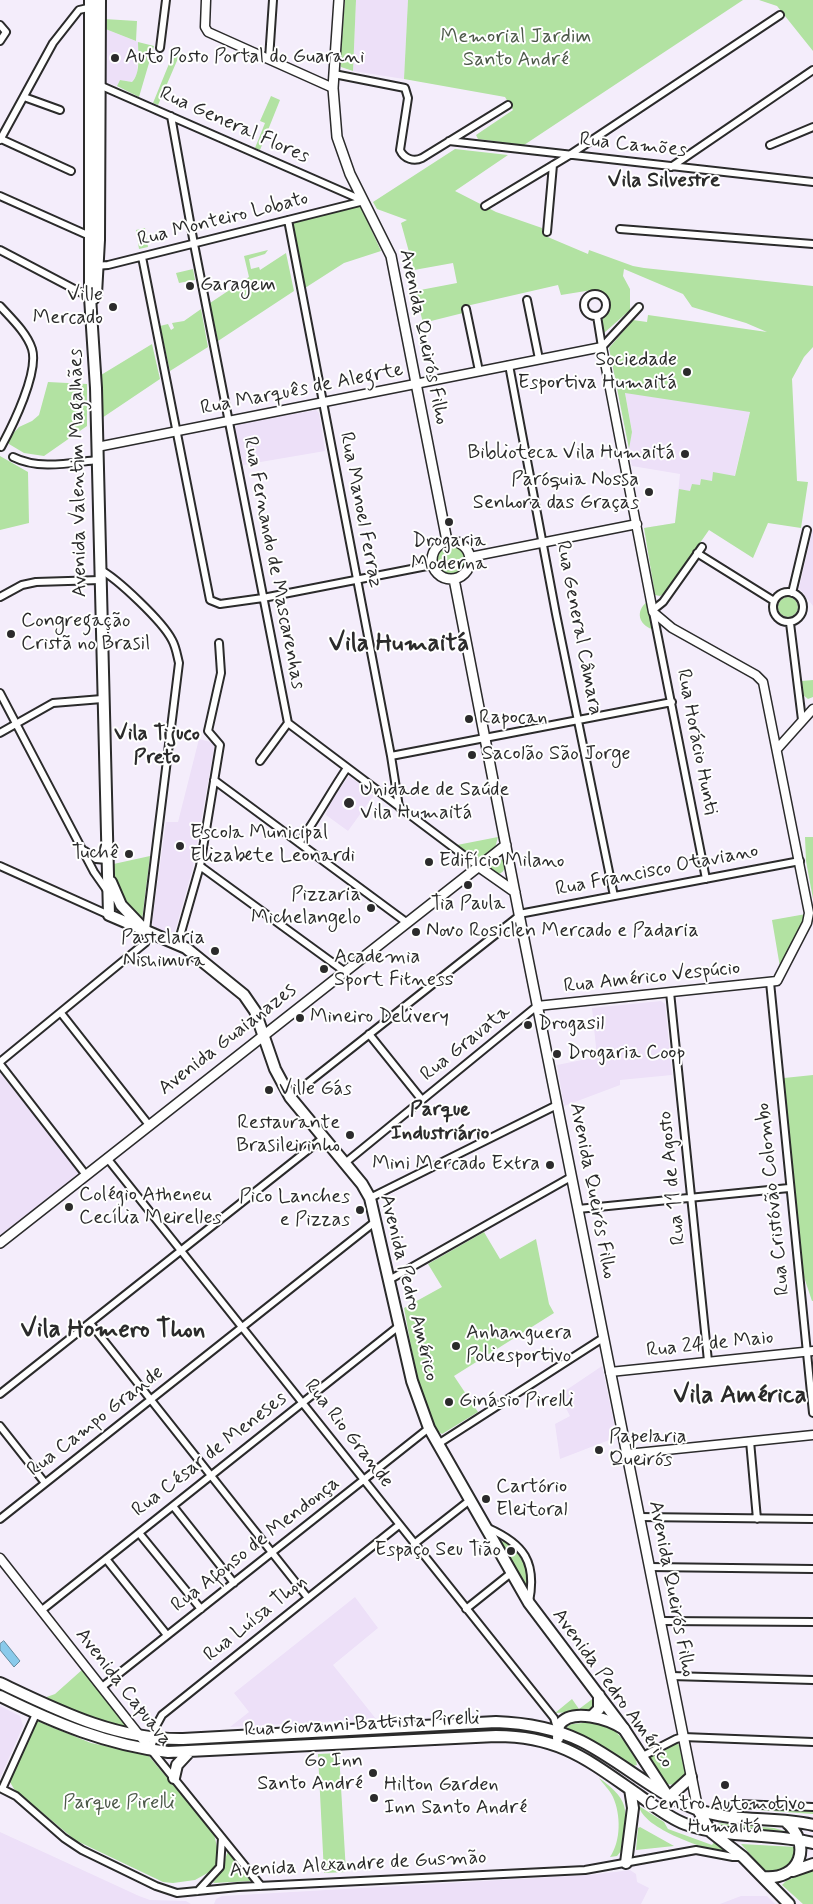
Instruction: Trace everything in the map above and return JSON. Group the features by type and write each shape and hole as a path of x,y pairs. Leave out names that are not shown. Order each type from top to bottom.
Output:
{"main road":[{"name":"Avenida Queirós Filho","path":"339,0 333,88 337,137 342,156 391,256 447,541"},
{"name":"Avenida Valentim Magalhães","path":"97,3 93,330 107,863 111,916"},
{"path":"447,541 462,544 470,557 466,572 454,579 442,577 432,564 435,548 447,541"},
{"name":"Avenida Queirós Filho","path":"454,579 537,1006 698,1810"},
{"name":"Avenida Guaianazes","path":"0,1243 262,1035 506,845"},
{"path":"107,863 113,887 121,905 147,931"},
{"path":"478,866 515,892"},
{"path":"111,916 121,905"},
{"name":"Avenida Pedro Américo","path":"111,916 178,943 192,952 244,995 258,1018 262,1035 275,1069 290,1096 322,1138 345,1163 370,1198 416,1394 429,1428 510,1573 529,1603 624,1729 668,1796"},
{"name":"Rua Giovanni Battista Pirelli","path":"0,1683 76,1718 154,1738 183,1739 496,1722 519,1723 558,1732 593,1747 668,1796 698,1810 730,1817 784,1821"},
{"path":"592,1716 599,1709 598,1695"},
{"name":"Rua Giovanni Battista Pirelli","path":"0,1696 36,1714 81,1732 122,1745 151,1750 189,1752 496,1736 524,1737 558,1745 587,1760 674,1819 711,1832"},
{"path":"558,1745 559,1725 564,1720 592,1716 612,1721 624,1729"},
{"path":"174,1778 179,1761 189,1752"},
{"path":"668,1796 691,1777"},
{"path":"626,1863 633,1811 630,1789"},
{"path":"698,1810 711,1832 743,1856 789,1904"},
{"path":"784,1821 796,1818 813,1818"},
{"path":"784,1821 813,1826"},
{"path":"784,1821 795,1830 801,1840 800,1858 793,1871"},
{"path":"711,1832 801,1840 813,1843"},
{"path":"763,1877 781,1877 813,1864"}],"street":[{"path":"160,48 166,0"},
{"path":"206,0 205,23 208,32 333,88"},
{"path":"269,59 273,0"},
{"path":"71,171 0,140 53,42 79,10 97,3"},
{"path":"485,206 568,156 780,15"},
{"path":"0,25 6,32 0,41"},
{"path":"671,167 813,70"},
{"path":"334,74 401,87 407,91 408,98 400,147 404,156 418,160 508,104"},
{"name":"Rua General Flores","path":"96,83 364,201"},
{"path":"24,97 60,110"},
{"name":"Rua Fernando de Mascarenhas","path":"172,116 194,244 288,723"},
{"path":"770,145 813,127"},
{"name":"Rua Camões","path":"450,141 568,156 813,182"},
{"path":"547,232 553,165"},
{"path":"0,196 94,238"},
{"name":"Rua Monteiro Lobato","path":"94,266 142,257 364,201"},
{"name":"Rua Manoel Ferraz","path":"288,220 391,756 399,807"},
{"path":"620,229 813,244"},
{"path":"0,250 93,299"},
{"path":"142,257 209,596 214,603 220,604 263,598 432,564"},
{"path":"527,300 539,359"},
{"path":"0,306 28,340 34,357 31,378 1,447"},
{"path":"602,347 639,307"},
{"path":"466,309 479,371"},
{"path":"597,316 653,611 672,628 760,679 766,689 809,909 808,920 780,978 770,982"},
{"name":"Rua Marquês de Alegrte","path":"97,447 602,347"},
{"name":"Rua General Câmara","path":"509,365 544,542 556,614 614,896"},
{"path":"13,457 32,464 45,465 97,460"},
{"path":"470,557 636,524"},
{"path":"792,593 807,530"},
{"path":"653,611 663,602 702,547"},
{"path":"697,553 774,601"},
{"path":"0,597 28,583 99,574 111,576 163,626 172,640 179,663 145,943 0,1063 86,1175"},
{"path":"792,593 801,600 803,608 798,619 790,622 777,618 773,611 774,601 780,594 792,593"},
{"name":"Rua Horácio Hunti","path":"653,611 706,878"},
{"path":"790,622 802,720"},
{"path":"178,943 200,866 220,745 208,731 221,673 218,643"},
{"path":"0,693 82,848 108,892"},
{"path":"0,733 59,701 102,699"},
{"path":"391,756 672,702"},
{"path":"778,748 813,709"},
{"path":"802,720 813,719"},
{"path":"260,761 288,723 478,866"},
{"path":"299,843 320,814 325,800 348,768"},
{"path":"214,780 406,922"},
{"path":"82,848 96,859 107,863"},
{"name":"Rua Francisco Otaviano","path":"519,915 800,861"},
{"name":"Avenida Pedro Américo","path":"0,866 111,916"},
{"path":"200,866 344,971"},
{"path":"290,1096 519,915"},
{"name":"Rua Américo Vespúcio","path":"537,1006 770,982"},
{"name":"Rua Cristóvão Colombo","path":"770,982 789,1188 810,1351 813,1413"},
{"name":"Rua 11 de Agosto","path":"670,992 708,1361"},
{"name":"Rua Gravata","path":"345,1163 537,1006"},
{"path":"61,1014 149,1125"},
{"path":"369,1034 422,1100"},
{"path":"370,1198 557,1104"},
{"path":"0,1394 322,1138"},
{"name":"Rua Rio Grande","path":"107,1158 554,1718 558,1732"},
{"path":"389,1280 571,1177"},
{"path":"578,1209 789,1188"},
{"name":"Rua Campo Grande","path":"0,1519 376,1221"},
{"path":"90,1322 308,1598"},
{"name":"Rua César de Meneses","path":"42,1610 399,1326"},
{"path":"438,1444 603,1338"},
{"name":"Rua 24 de Maio","path":"610,1372 810,1351"},
{"path":"0,1426 45,1483"},
{"name":"Rua Afonso de Mendonça","path":"102,1687 429,1428"},
{"path":"627,1454 813,1435"},
{"path":"750,1441 757,1519"},
{"path":"414,1544 470,1500"},
{"path":"173,1506 234,1583"},
{"path":"639,1517 813,1519"},
{"name":"Rua Luísa Thon","path":"151,1750 162,1715 399,1525"},
{"name":"Avenida Pedro Américo","path":"485,1527 515,1544 527,1558 532,1576 529,1603"},
{"path":"139,1533 200,1609"},
{"name":"Avenida Capuava","path":"0,1558 261,1886"},
{"path":"106,1559 167,1635"},
{"path":"649,1567 813,1569"},
{"path":"466,1609 510,1573"},
{"path":"660,1621 813,1622"},
{"path":"671,1676 813,1680"},
{"name":"Avenida Alexandre de Gusmão","path":"36,1714 2,1790 16,1796 64,1838 82,1850 176,1893 261,1886 585,1870 701,1850 733,1858 743,1856"},
{"path":"641,1756 676,1738 683,1737 813,1742"},
{"path":"730,1817 739,1804 813,1807"},
{"path":"198,1891 220,1867 222,1838"}],"shaded area":[{"path":"356,0 408,0 404,79 353,71"},
{"path":"103,28 138,42 137,74 132,82 120,80 117,86 102,81"},
{"path":"625,392 750,411 728,504 709,530 644,528 675,523 680,474 632,466 629,449 632,431"},
{"path":"316,410 319,413 325,451 243,465 235,429 238,424"},
{"path":"813,528 813,606 799,588"},
{"name":"Escola Municipal Elizabete Leonardi","path":"199,739 215,743 192,871 175,931 170,934 155,928 152,923 166,822 178,822"},
{"name":"Unidade de Saúde Vila Humaitá","path":"349,776 374,795 348,831 326,815 330,802"},
{"path":"661,1001 665,1004 672,1075 620,1080 620,1085 564,1106 557,1065 597,1057 592,1008"},
{"path":"0,1073 80,1173 0,1237"},
{"path":"602,1366 617,1437 560,1459 555,1424 570,1416 559,1395"},
{"path":"355,1597 378,1628 333,1665 376,1719 230,1727 249,1712 234,1693"},
{"path":"0,1706 20,1716 23,1726 0,1778"},
{"path":"0,1832 139,1896 150,1900 186,1901 191,1904 0,1904"},
{"path":"630,1870 636,1874 637,1882 649,1888 641,1904 214,1904 216,1899 222,1896 590,1875"},
{"path":"741,1896 767,1896 775,1904 720,1904"}],"green space":[{"path":"345,0 356,0 353,71 341,67 340,63"},
{"name":"Memorial Jardim Santo André","path":"408,0 743,0 524,145 478,139 476,135 513,110 505,97 404,79"},
{"path":"759,0 813,0 813,51 777,6"},
{"path":"104,19 137,21 136,41 103,28"},
{"path":"138,42 154,46 139,97 117,86 120,80 132,82 137,74"},
{"path":"173,54 179,56 158,105 153,103"},
{"path":"271,96 280,100 260,150 255,148 265,123 260,121"},
{"path":"455,149 508,155 455,191 496,212 542,228 543,235 588,254 589,250 633,266 644,268 813,286 813,347 804,357 792,379 797,481 808,482 801,528 768,523 753,558 709,530 665,593 660,596 655,595 644,528 675,523 679,489 690,491 692,484 700,485 701,479 712,481 713,472 735,476 750,412 625,393 632,432 629,449 609,348 633,320 647,322 648,315 767,332 746,323 692,307 683,294 624,269 623,276 630,289 630,310 604,333 602,320 610,305 606,295 592,290 561,295 558,285 462,307 463,313 423,323 415,291 457,283 453,263 414,270 401,223 407,220 377,209 373,202"},
{"path":"359,203 381,251 344,263 305,288 288,220"},
{"path":"145,228 148,247 139,249 136,230"},
{"path":"268,250 265,254 249,259 251,269 259,267 260,270 286,253 294,291 218,341 210,303 249,277 244,256"},
{"path":"193,269 195,280 179,283 176,273"},
{"path":"201,309 208,347 170,371 160,326 168,324 171,330 174,328 172,323 184,321"},
{"path":"152,344 160,379 102,418 101,375"},
{"path":"48,382 87,384 87,426 44,456 24,453 9,444 8,439 19,427 32,421 39,415"},
{"path":"0,456 28,472 29,523 0,530"},
{"path":"451,545 457,546 465,554 465,566 457,574 451,575 445,574 437,566 436,560 437,554 445,546"},
{"path":"788,597 795,600 798,607 795,614 788,617 781,614 778,607 781,600"},
{"path":"647,602 652,629 644,624 640,617 641,609"},
{"path":"813,680 813,697 808,699 803,695 802,681"},
{"path":"498,837 495,848 479,861 457,845"},
{"path":"805,837 813,837 813,899 806,861"},
{"path":"150,856 142,920 121,896 109,865"},
{"path":"497,858 503,860 505,866 503,872 497,874 491,872 489,866 491,860"},
{"path":"806,914 780,967 772,920"},
{"path":"813,1075 812,1301 802,1271 784,1078"},
{"name":"Anhanguera Poliesportivo","path":"484,1232 500,1259 536,1239 549,1304 554,1313 454,1376 478,1412 442,1434 435,1426 428,1412 417,1375 404,1308 442,1287 428,1264"},
{"path":"504,1540 515,1550 525,1567 528,1588 526,1588 501,1543"},
{"path":"83,1669 127,1727 95,1719 44,1698 55,1694"},
{"path":"595,1697 596,1706 591,1711 555,1713 572,1699 579,1709"},
{"name":"Parque Pirelli","path":"37,1721 91,1743 148,1755 214,1834 218,1860 213,1870 195,1880 173,1883 163,1882 75,1840 14,1789 10,1782"},
{"path":"601,1723 614,1730 628,1747 637,1765 632,1766 566,1727 572,1724"},
{"path":"676,1742 679,1745 685,1773 676,1785 665,1784 649,1757"},
{"path":"339,1753 346,1872 324,1873 318,1754"},
{"path":"599,1778 618,1795 623,1802 625,1810 625,1827 621,1851 617,1856 610,1857 614,1851 619,1828 616,1804 612,1794"},
{"path":"639,1806 664,1822 668,1829 712,1845 714,1842 728,1853 706,1848 663,1830 643,1814"},
{"path":"742,1806 813,1810 813,1814 745,1809"},
{"path":"718,1823 774,1828 785,1831 727,1828"},
{"path":"640,1827 674,1846 636,1850 638,1828"},
{"path":"741,1844 796,1847 794,1858 789,1865 771,1873 764,1870"},
{"path":"228,1850 252,1881 213,1883 222,1870"},
{"path":"813,1869 813,1904 803,1904 782,1885 786,1881"}],"water":[{"path":"4,1641 20,1661 14,1667 0,1650 0,1644"}],"place":[{"name":"Auto Posto Portal do Guarani","path":"115,58"},
{"name":"Garagem","path":"190,286"},
{"name":"Ville Mercado","path":"113,307"},
{"name":"Sociedade Esportiva Humaitá","path":"687,372"},
{"name":"Biblioteca Vila Humaitá","path":"685,454"},
{"name":"Paróquia Nossa Senhora das Graças","path":"649,492"},
{"name":"Drogaria Moderna","path":"449,522"},
{"name":"Congregação Cristã no Brasil","path":"11,634"},
{"name":"Rapocan","path":"469,719"},
{"name":"Sacolão São Jorge","path":"472,755"},
{"name":"Unidade de Saúde Vila Humaitá","path":"349,803"},
{"name":"Escola Municipal Elizabete Leonardi","path":"180,846"},
{"name":"Tuchê","path":"129,854"},
{"name":"Edifício Milano","path":"429,862"},
{"name":"Tia Paula","path":"468,885"},
{"name":"Pizzaria Michelangelo","path":"371,908"},
{"name":"Novo Rosiclen Mercado e Padaria","path":"416,932"},
{"name":"Pastelaria Nishimura","path":"215,951"},
{"name":"Academia Sport Fitness","path":"324,969"},
{"name":"Mineiro Delivery","path":"300,1018"},
{"name":"Drogasil","path":"528,1025"},
{"name":"Drogaria Coop","path":"557,1054"},
{"name":"Ville Gás","path":"269,1090"},
{"name":"Restaurante Brasileirinho","path":"350,1135"},
{"name":"Mini Mercado Extra","path":"550,1165"},
{"name":"Colégio Atheneu Cecília Meirelles","path":"69,1207"},
{"name":"Pico Lanches e Pizzas","path":"360,1210"},
{"name":"Anhanguera Poliesportivo","path":"456,1346"},
{"name":"Ginásio Pirelli","path":"449,1402"},
{"name":"Papelaria Queirós","path":"599,1450"},
{"name":"Cartório Eleitoral","path":"486,1499"},
{"name":"Espaço Seu Tião","path":"511,1551"},
{"name":"Go Inn Santo André","path":"373,1773"},
{"name":"Centro Automotivo Humaitá","path":"725,1785"},
{"name":"Hilton Garden Inn Santo André","path":"374,1798"}],"district":[{"name":"Vila Silvestre","path":"664,182"},
{"name":"Vila Humaitá","path":"399,645"},
{"name":"Vila Tijuco Preto","path":"157,747"},
{"name":"Parque Industriário","path":"440,1123"},
{"name":"Vila Homero Thon","path":"113,1331"},
{"name":"Vila América","path":"740,1397"}]}
